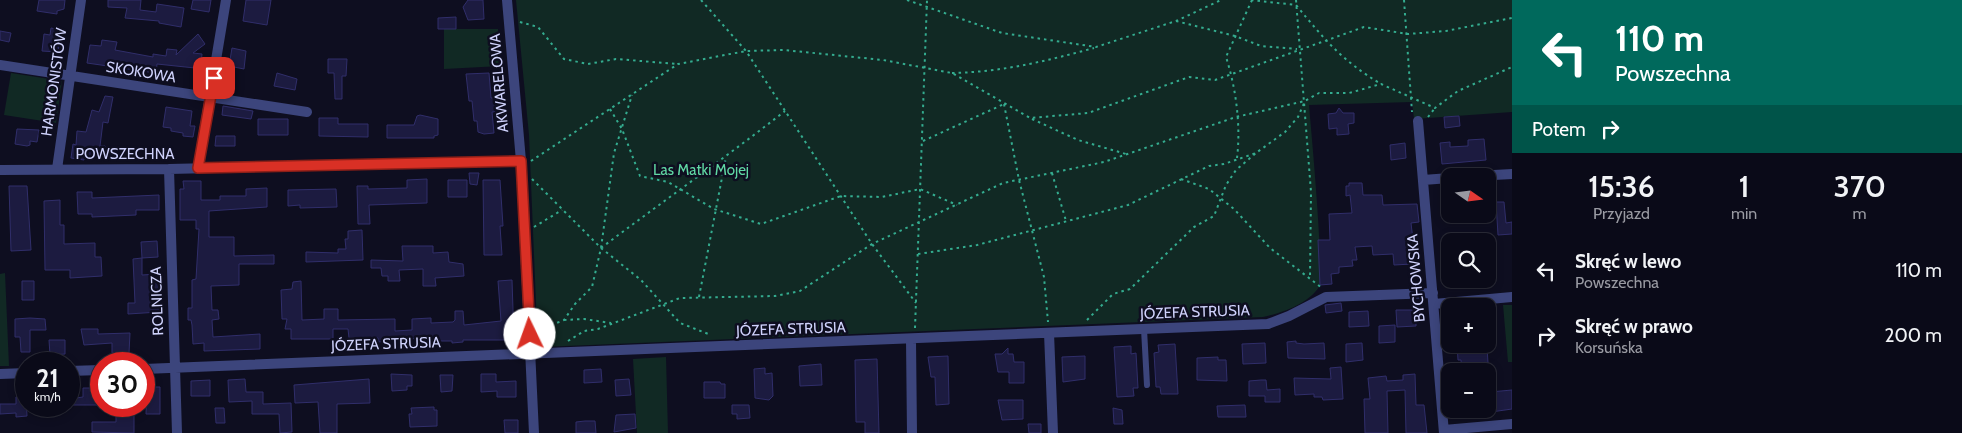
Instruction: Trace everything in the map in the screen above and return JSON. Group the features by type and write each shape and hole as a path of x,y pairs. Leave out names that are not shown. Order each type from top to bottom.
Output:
{"street":[{"name":"HARMONISTÓW","path":"57,169 81,0"},
{"path":"198,168 226,0"},
{"name":"AKWARELOWA","path":"507,0 525,162 534,433"},
{"name":"SKOKOWA","path":"0,65 307,112"},
{"name":"BYCHOWSKA","path":"1415,119 1423,180 1444,432"},
{"name":"POWSZECHNA","path":"0,170 169,169 525,162"},
{"name":"ROLNICZA","path":"169,169 177,433"},
{"path":"1496,175 1512,174"},
{"path":"1423,180 1441,179"},
{"name":"JÓZEFA STRUSIA","path":"155,369 911,340 1268,324 1289,316 1326,297 1433,292"},
{"path":"1434,304 1512,297"},
{"path":"1049,333 1053,433"},
{"path":"911,340 912,433"},
{"path":"0,374 15,373"},
{"path":"1444,432 1512,424"}],"lane":[{"path":"1144,329 1147,384"}],"path":[{"path":"701,0 746,50 872,244 916,303"},
{"path":"907,0 1002,32 1096,47"},
{"path":"911,340 915,333 927,0"},
{"path":"517,21 538,27 564,59 588,64 616,59 678,64 746,50 784,50 883,60 952,73 985,72 1031,66 1176,21 1221,0"},
{"path":"1237,158 1239,143 1232,75 1226,58 1252,0 1296,5 1325,41 1352,67 1381,84 1435,108 1458,91 1512,67"},
{"path":"1181,179 1209,189 1234,209 1270,248 1310,277 1311,192 1296,0"},
{"path":"1404,0 1408,34 1410,97 1415,119"},
{"path":"1030,118 1088,112 1188,77 1215,80 1364,27 1408,34 1446,31 1512,18"},
{"path":"1176,21 1235,36 1261,46 1299,49"},
{"path":"525,162 678,64"},
{"path":"952,73 1030,118 1078,140 1128,154"},
{"path":"562,347 575,335 584,331 598,329 664,306 680,298 699,296 775,296 800,291 872,244 1003,183 1128,154 1236,117 1305,101 1319,93 1349,93 1381,84"},
{"path":"564,320 575,304 592,287 601,248 614,153 632,95"},
{"path":"1078,332 1092,314 1113,294 1130,289 1194,227 1214,216 1222,200 1226,185 1236,170 1285,132 1298,117 1305,101"},
{"path":"922,141 1004,104"},
{"path":"1004,104 1018,180 1044,277 1049,333"},
{"path":"610,109 622,128 640,176 668,182 714,209 761,224 841,196 882,197 920,189 957,205"},
{"path":"601,248 726,157 785,110"},
{"path":"918,254 977,245 1128,205 1209,166 1224,164 1256,153"},
{"path":"699,296 714,209 726,157"},
{"path":"1052,173 1066,221"},
{"path":"529,176 601,248 641,280 680,323 716,338"},
{"path":"532,228 562,210"},
{"path":"536,331 564,320 584,319 612,323"}],"green space":[{"name":"Las Matki Mojej","path":"516,0 1512,0 1512,112 1414,119 1412,102 1309,105 1319,231 1319,287 1301,303 1263,317 542,347 539,343 537,327 529,135"},
{"path":"444,29 498,29 501,66 444,69"},
{"path":"11,73 62,81 56,123 4,115"},
{"path":"5,273 9,366 0,366 0,274"},
{"path":"1503,305 1512,305 1512,362 1508,362"},
{"path":"666,357 668,433 637,433 633,359"}],"building":[{"path":"39,0 65,0 64,9 57,11 57,14 37,11"},
{"path":"108,0 141,0 140,10 156,12 157,4 184,8 181,27 159,23 159,21 125,18 127,8 108,7"},
{"path":"193,0 211,0 209,12 191,9"},
{"path":"246,0 271,0 267,25 243,21"},
{"path":"468,0 483,0 484,19 468,20 463,7"},
{"path":"456,17 456,29 438,29 438,18"},
{"path":"51,28 61,30 58,52 42,51 44,34 50,35"},
{"path":"0,31 11,33 9,42 0,40"},
{"path":"198,34 205,44 193,53 202,54 201,64 195,63 195,68 157,64 156,73 87,63 90,45 101,46 102,40 117,42 115,50 153,57 153,54 166,56 167,49 177,50 176,55"},
{"path":"232,48 246,51 244,69 229,66"},
{"path":"328,59 347,59 346,76 342,76 342,99 335,99 334,73 328,73"},
{"path":"277,73 297,79 295,90 274,86"},
{"path":"489,73 491,98 502,97 503,111 492,112 494,133 484,134 478,132 477,121 474,121 472,101 469,101 466,74"},
{"path":"105,96 113,97 108,123 103,122 100,146 105,146 103,158 86,155 84,160 71,158 73,144 76,145 77,131 86,132 92,110 99,112"},
{"path":"223,106 253,111 251,119 222,115"},
{"path":"166,107 192,111 190,126 195,126 193,137 183,136 183,133 171,131 171,128 163,127"},
{"path":"1339,108 1343,113 1354,113 1354,123 1348,124 1349,134 1337,135 1337,128 1329,129 1328,114 1336,113"},
{"path":"417,116 438,119 438,135 434,136 434,138 387,138 387,125 414,125"},
{"path":"1459,116 1460,126 1445,128 1444,117"},
{"path":"319,118 338,118 338,124 368,124 368,137 319,136"},
{"path":"258,119 288,119 288,135 258,135"},
{"path":"17,129 39,130 37,142 30,141 30,145 27,146 15,144"},
{"path":"216,136 235,136 235,146 215,146"},
{"path":"1484,139 1486,160 1442,164 1440,143 1450,142 1450,147 1468,146 1468,140"},
{"path":"1405,143 1406,158 1391,160 1390,145"},
{"path":"469,173 479,173 477,185 470,184"},
{"path":"427,179 427,203 369,205 370,224 358,224 357,186 368,186 368,189 407,188 407,180"},
{"path":"448,180 467,180 467,197 448,197"},
{"path":"483,180 500,180 503,226 500,226 502,255 484,255"},
{"path":"183,181 201,181 201,200 220,200 220,196 246,196 246,189 267,188 267,207 209,211 209,237 234,237 234,256 274,255 274,264 239,264 239,285 211,286 212,310 218,310 219,319 212,320 213,337 260,334 260,349 204,351 204,343 193,344 191,320 188,320 188,308 192,308 192,280 196,279 199,229 196,229 196,220 180,220 180,189 184,189"},
{"path":"1349,183 1362,183 1363,195 1382,195 1383,205 1417,204 1419,222 1411,223 1415,257 1411,257 1412,264 1394,265 1393,254 1373,255 1372,246 1355,247 1357,260 1352,260 1353,266 1339,267 1339,273 1331,274 1332,284 1320,285 1318,240 1330,240 1329,214 1352,213 1350,195 1346,196 1346,186 1349,186"},
{"path":"9,186 27,186 31,250 11,251"},
{"path":"336,189 337,207 300,208 300,205 288,206 288,190"},
{"path":"77,192 92,192 92,198 159,195 159,210 136,210 136,215 92,217 92,214 78,214"},
{"path":"60,200 60,225 64,225 64,244 95,243 95,257 101,257 102,276 70,278 70,270 45,270 44,201"},
{"path":"1496,202 1504,202 1506,223 1512,222 1512,234 1498,235"},
{"path":"362,230 363,260 306,262 306,252 338,253 338,249 346,249 345,239 348,239 348,231"},
{"path":"157,241 158,257 142,258 141,242"},
{"path":"402,246 433,246 433,253 448,252 449,262 463,264 464,276 435,278 436,286 423,286 423,269 399,270 400,281 388,281 388,276 382,276 381,268 371,268 371,260 403,261"},
{"path":"142,258 142,275 158,274 159,312 128,314 128,303 135,303 133,259"},
{"path":"512,280 514,340 463,340 463,342 452,343 452,341 420,341 420,338 378,342 378,338 349,338 348,329 333,329 333,339 291,339 291,329 285,329 287,319 282,319 281,290 292,289 293,282 301,281 302,320 324,319 324,309 338,309 338,320 395,319 395,331 412,330 412,319 431,318 431,323 453,322 455,320 455,311 463,311 464,325 501,321 498,281"},
{"path":"22,281 34,281 34,300 22,300"},
{"path":"1341,303 1342,311 1326,313 1325,305"},
{"path":"1396,310 1416,310 1416,326 1397,327"},
{"path":"1368,311 1369,326 1349,327 1349,312"},
{"path":"15,319 45,319 46,330 30,330 30,352 21,352 20,337 15,337"},
{"path":"1395,325 1395,342 1379,343 1379,326"},
{"path":"81,329 98,329 98,334 130,333 129,352 112,352 112,343 84,345"},
{"path":"49,340 65,340 65,352 50,352"},
{"path":"1296,341 1296,343 1304,344 1324,343 1325,359 1288,358 1287,342"},
{"path":"1265,343 1266,363 1243,364 1242,344"},
{"path":"1362,343 1363,360 1346,362 1346,344"},
{"path":"1175,344 1178,394 1161,394 1160,387 1156,387 1154,353 1159,352 1158,345"},
{"path":"1131,346 1131,354 1136,353 1138,388 1133,388 1134,396 1117,397 1114,347"},
{"path":"1008,348 1008,354 1013,354 1014,362 1024,362 1024,383 1009,383 1009,372 998,372 995,354 1002,354"},
{"path":"1458,353 1487,353 1488,363 1461,363 1461,360 1458,360"},
{"path":"948,356 949,404 936,405 935,377 931,377 928,357"},
{"path":"1085,356 1085,379 1063,382 1062,357"},
{"path":"1218,357 1218,360 1226,360 1227,381 1197,380 1197,358"},
{"path":"877,359 879,433 865,433 865,422 856,422 855,360"},
{"path":"821,364 822,385 800,386 799,366"},
{"path":"1341,367 1343,399 1323,400 1322,397 1314,397 1314,394 1295,395 1294,378 1331,379 1330,368"},
{"path":"765,368 765,374 772,373 773,396 769,400 755,398 754,369"},
{"path":"601,369 602,382 584,383 584,370"},
{"path":"391,374 412,375 412,386 407,386 407,390 392,391"},
{"path":"481,374 496,374 496,382 516,381 516,397 497,397 497,391 481,392"},
{"path":"1415,374 1416,405 1424,405 1427,433 1406,433 1405,390 1387,391 1388,433 1365,433 1364,399 1370,399 1368,378 1386,376 1387,381 1403,380 1403,375"},
{"path":"440,375 453,375 452,391 441,392"},
{"path":"245,379 246,392 263,392 263,404 291,403 292,432 280,433 279,414 252,414 252,401 229,402 228,380"},
{"path":"369,379 370,403 337,404 337,433 320,433 318,402 295,403 294,385"},
{"path":"629,379 631,395 616,396 615,380"},
{"path":"210,380 210,396 191,396 191,381"},
{"path":"1266,380 1267,390 1280,389 1280,402 1265,402 1265,396 1249,396 1249,381"},
{"path":"704,382 720,382 725,384 725,398 704,398"},
{"path":"155,387 160,387 160,414 155,414"},
{"path":"83,388 90,388 90,405 80,405 80,397 83,397"},
{"path":"1512,390 1512,409 1496,411 1496,391"},
{"path":"998,400 1023,400 1023,419 1002,420"},
{"path":"0,404 15,404 15,413 0,414"},
{"path":"732,405 749,405 750,418 737,419 737,414 732,414"},
{"path":"1245,405 1246,417 1218,417 1217,406"},
{"path":"434,407 434,410 437,410 437,426 410,427 409,414 412,414 411,408"},
{"path":"215,408 224,408 225,423 216,423"},
{"path":"1113,408 1122,410 1123,424 1114,424"},
{"path":"635,414 636,428 614,432 616,415"},
{"path":"116,417 134,417 134,433 92,432 92,422 116,422"},
{"path":"504,420 518,420 518,433 505,433"},
{"path":"595,421 596,433 576,433 576,422"},
{"path":"1028,424 1041,424 1041,433 1029,433"}],"route":[{"path":"214,78 198,168 521,161 530,334"}]}
